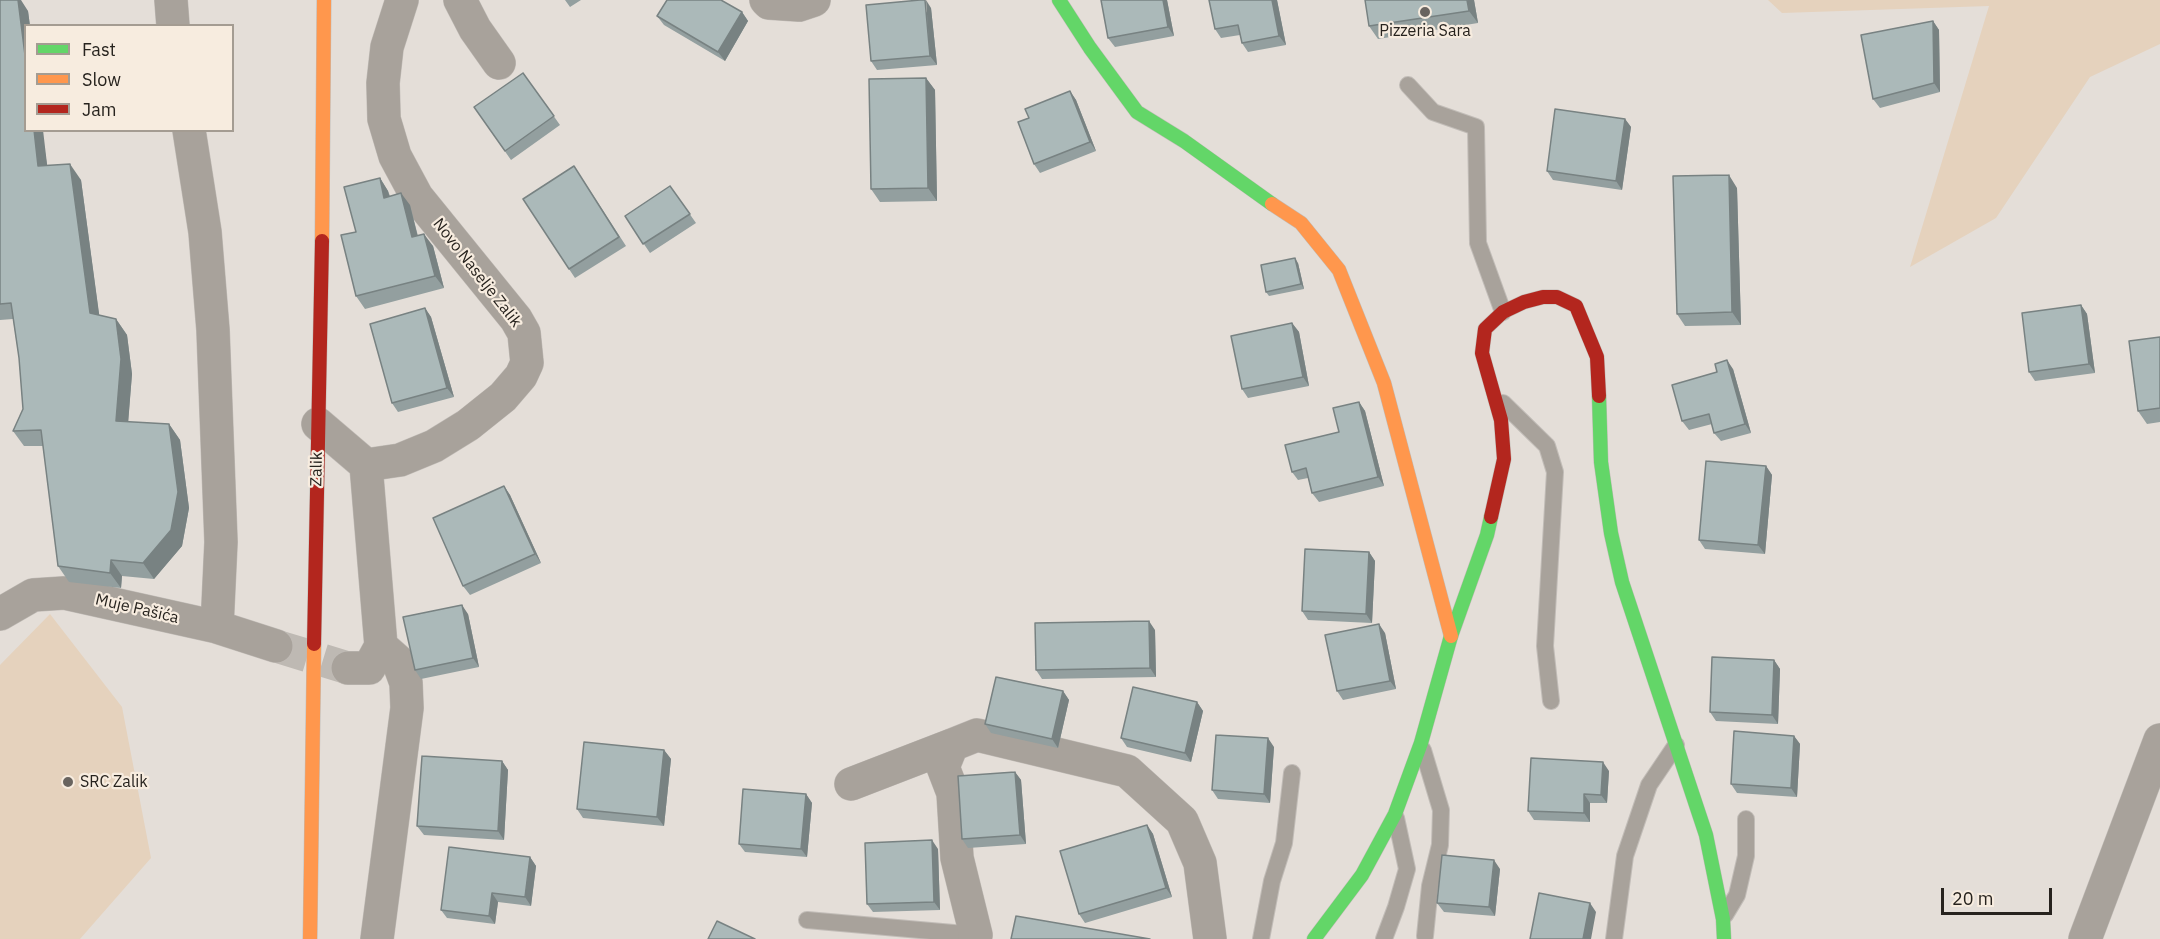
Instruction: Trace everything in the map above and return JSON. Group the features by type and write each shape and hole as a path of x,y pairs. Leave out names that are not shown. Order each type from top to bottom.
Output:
{"street":[{"path":"171,0 173,24"},
{"name":"Zalik","path":"310,939 318,424 322,310 324,0"},
{"name":"Novo Naselje Zalik","path":"366,465 400,460 434,446 468,425 502,397 521,376 527,363 524,333 516,319 417,197 395,156 384,119 383,83 387,47 402,0"},
{"path":"460,0 474,28 499,63"},
{"path":"766,0 769,3 805,2"},
{"path":"1059,0 1090,48 1137,112 1184,141 1300,223 1340,270 1384,382 1450,636"},
{"path":"189,132 204,232 213,330 221,542 217,627"},
{"path":"1314,939 1362,876 1395,814 1421,743 1450,636 1487,535 1504,459 1501,420 1482,354 1485,329 1503,312 1524,302 1543,297 1557,297 1576,306 1597,357 1601,462 1622,582 1706,835 1723,919 1724,939"},
{"path":"318,424 366,465 381,646 369,668 348,668"},
{"name":"Muje Pašića","path":"0,615 33,595 64,593 217,627 276,646"},
{"path":"377,939 407,708 406,682 398,661 381,646"},
{"path":"850,784 977,735 1127,771 1182,821 1200,863 1210,939"},
{"path":"2085,939 2160,740"},
{"path":"952,745 943,767 953,793 957,858 976,937"}],"lane":[{"path":"1408,86 1433,112 1476,127 1478,243 1503,312"},
{"path":"1494,393 1547,446 1555,472 1545,646 1551,701"},
{"path":"1421,743 1441,810 1440,845 1430,886 1425,936"},
{"path":"1614,939 1625,856 1649,785 1677,744"},
{"path":"1261,939 1272,881 1284,843 1292,773"},
{"path":"1384,939 1407,869 1395,814"},
{"path":"1723,919 1737,895 1746,856 1746,819"},
{"path":"807,920 976,937"}],"shaded area":[{"path":"1768,0 2160,0 2160,44 2090,77 1996,218 1910,267 1989,6 1782,13"},
{"name":"SRC Zalik","path":"50,614 122,707 151,858 80,939 0,939 0,665"}],"building":[{"path":"0,0 18,0 24,47 24,132 34,132 38,166 70,164 90,313 116,319 121,359 116,421 169,424 178,492 171,530 143,563 111,560 110,573 58,566 41,430 13,431 23,409 19,358 11,303 0,304"},
{"path":"667,0 721,0 742,12 718,52 657,16"},
{"path":"925,0 930,56 871,61 866,5"},
{"path":"1101,0 1163,0 1168,27 1108,38"},
{"path":"1209,0 1272,0 1279,36 1242,43 1238,25 1215,29"},
{"path":"1365,0 1467,0 1469,11 1369,26"},
{"path":"1933,21 1934,83 1873,99 1861,35"},
{"path":"523,73 554,116 505,151 474,107"},
{"path":"926,78 928,188 871,189 869,79"},
{"path":"1070,91 1090,142 1034,164 1018,122 1029,118 1025,109"},
{"path":"1555,109 1625,119 1616,181 1547,171"},
{"path":"574,166 619,237 569,269 523,199"},
{"path":"1729,175 1732,312 1677,314 1673,176"},
{"path":"380,178 384,198 401,193 412,237 424,234 435,276 356,296 341,235 356,232 344,187"},
{"path":"670,186 690,214 643,244 625,216"},
{"path":"1295,258 1301,284 1266,292 1261,265"},
{"path":"2081,305 2089,364 2029,372 2022,313"},
{"path":"425,308 447,388 392,403 370,324"},
{"path":"1292,323 1303,377 1242,389 1231,336"},
{"path":"2160,337 2160,408 2138,411 2129,341"},
{"path":"1727,360 1745,424 1714,433 1709,414 1682,421 1672,385 1717,372 1715,364"},
{"path":"1359,402 1378,477 1312,493 1306,468 1292,472 1285,445 1339,432 1333,408"},
{"path":"1706,461 1766,466 1758,545 1699,540"},
{"path":"504,486 535,554 463,586 433,518"},
{"path":"1305,549 1369,552 1366,614 1302,611"},
{"path":"462,605 473,658 415,670 403,617"},
{"path":"1149,621 1150,668 1036,670 1035,623"},
{"path":"1379,624 1390,681 1337,691 1325,635"},
{"path":"1712,657 1774,660 1772,715 1710,712"},
{"path":"996,677 1063,691 1052,739 985,724"},
{"path":"1133,687 1197,702 1185,753 1121,738"},
{"path":"1734,731 1794,736 1791,788 1731,784"},
{"path":"1216,735 1268,738 1264,794 1212,790"},
{"path":"584,742 664,750 657,817 577,809"},
{"path":"422,756 502,761 498,831 417,826"},
{"path":"1531,758 1603,762 1601,795 1584,794 1584,813 1528,811"},
{"path":"1015,772 1020,835 962,839 958,776"},
{"path":"743,789 806,794 801,849 739,844"},
{"path":"1147,825 1166,888 1079,914 1060,851"},
{"path":"932,840 934,902 867,904 865,843"},
{"path":"449,847 530,857 525,897 492,893 489,916 441,910"},
{"path":"1442,855 1494,860 1489,907 1437,903"},
{"path":"1539,893 1590,903 1583,939 1530,939"},
{"path":"1016,916 1150,939 1011,939"},
{"path":"717,921 755,939 708,939"}],"tunnel":[{"path":"276,646 348,668"}],"traffic: fast":[{"path":"1059,0 1090,48 1137,112 1184,141 1272,204"},
{"path":"1599,396 1601,462 1611,533 1622,582 1706,835 1723,919 1724,939"},
{"path":"1314,939 1362,875 1395,814 1421,743 1451,636 1487,535 1491,517"}],"traffic: slow":[{"path":"322,241 324,0"},
{"path":"1272,204 1301,223 1339,270 1384,383 1451,636"},
{"path":"310,939 314,644"}],"traffic: jam":[{"path":"314,644 322,241"},
{"path":"1491,517 1504,459 1501,420 1482,353 1485,329 1503,312 1524,302 1543,297 1557,297 1576,306 1597,357 1599,396"}],"place":[{"name":"Pizzeria Sara","path":"1425,12"},
{"name":"SRC Zalik","path":"68,782"}]}
